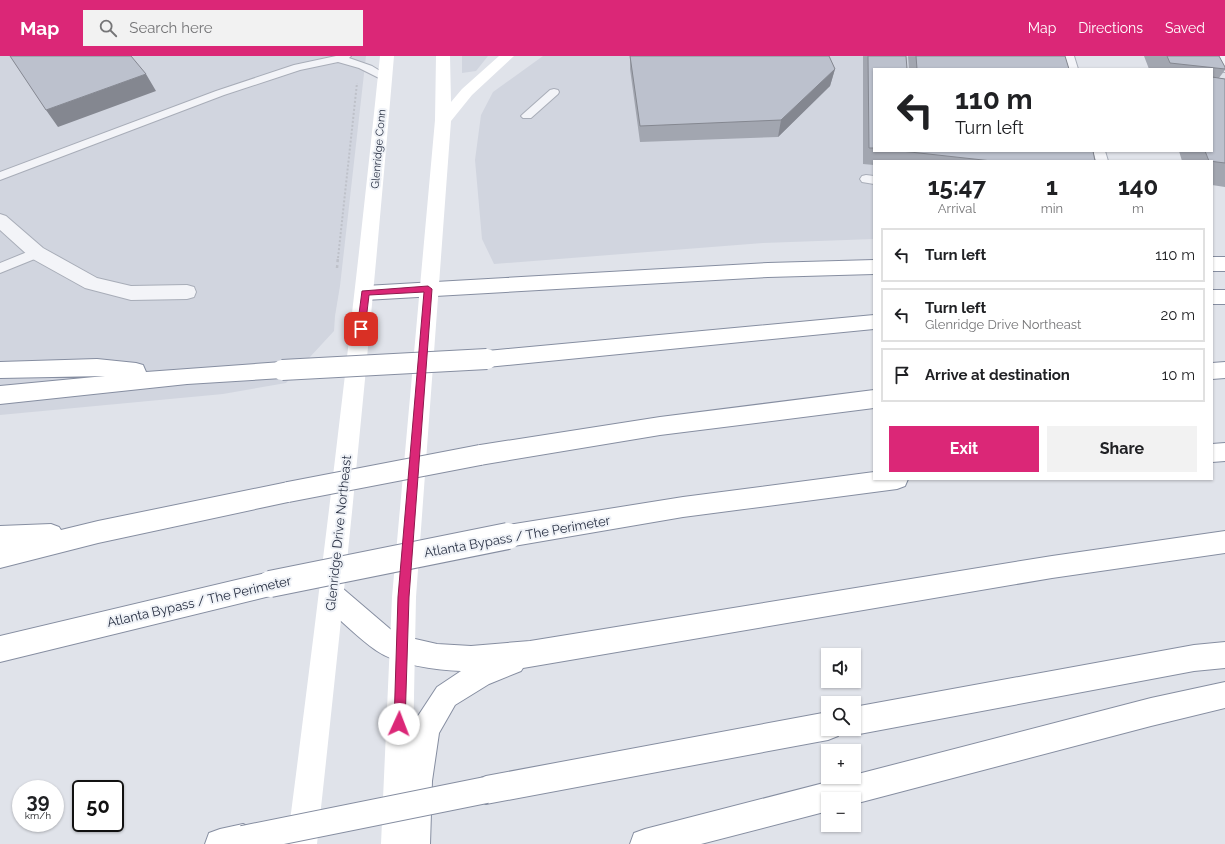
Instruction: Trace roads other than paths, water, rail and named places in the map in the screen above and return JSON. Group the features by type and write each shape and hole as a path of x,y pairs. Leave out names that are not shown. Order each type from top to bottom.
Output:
{"main road":[{"name":"Glenridge Conn","path":"372,221 387,56"},
{"path":"396,844 404,597 443,120 443,56"},
{"path":"443,120 467,92 507,56"},
{"name":"Glenridge Drive Northeast","path":"302,844 332,596 372,221"},
{"path":"1213,264 1225,264"},
{"path":"365,293 768,270 873,267"},
{"path":"1213,297 1225,297"},
{"path":"0,395 187,376 487,360 873,322"},
{"path":"0,370 97,367 187,376"},
{"path":"1213,371 1225,370"},
{"path":"0,557 98,532 288,492 480,455 660,426 873,399"},
{"path":"1213,453 1225,452"},
{"name":"Atlanta Bypass / The Perimeter","path":"0,649 270,584 508,536 683,507 890,480"},
{"path":"0,537 98,532"},
{"path":"332,596 387,643 436,657 471,659 530,654 1052,567 1225,542"},
{"path":"415,844 418,781 426,729 446,696 480,675 530,654"},
{"path":"861,720 1194,658 1225,655"},
{"path":"645,844 1151,712 1225,695"},
{"path":"232,842 486,790 821,727"}],"street":[{"path":"1220,56 1225,68"},
{"path":"0,220 37,252 92,283 131,293 187,292"}],"lane":[{"path":"1069,56 1073,68"},
{"path":"0,176 220,93 298,67 345,59 371,69 385,77"},
{"path":"527,116 554,92"},
{"path":"0,268 37,252"}]}
